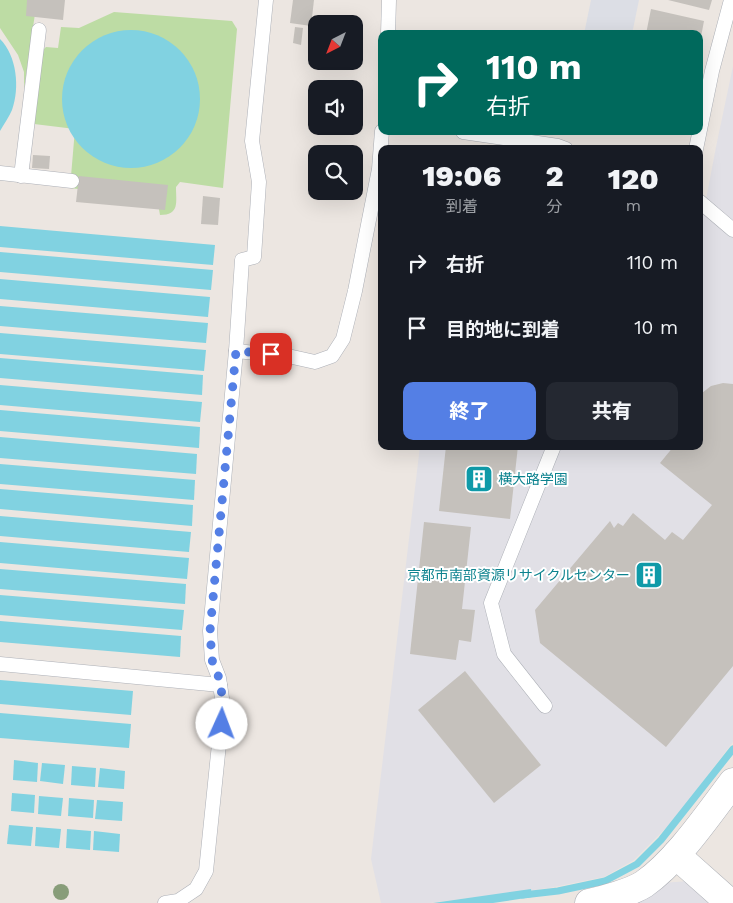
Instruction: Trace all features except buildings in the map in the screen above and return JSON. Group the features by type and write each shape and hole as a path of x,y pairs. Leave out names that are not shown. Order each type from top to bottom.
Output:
{"street":[{"path":"589,903 601,901 643,884 676,855 733,782"},
{"path":"676,855 730,903"}],"lane":[{"path":"165,903 178,901 196,890 206,871 224,706 212,660 210,631 236,351 242,260 254,257 260,182 252,141 266,0"},
{"path":"388,30 390,0"},
{"path":"703,115 712,71 731,0"},
{"path":"21,176 38,30"},
{"path":"483,135 551,145"},
{"path":"0,173 72,181"},
{"path":"236,351 288,356 315,362 332,356 343,339 378,174"},
{"path":"703,204 733,230"},
{"path":"545,706 504,654 491,603 552,450"},
{"path":"0,664 220,685"}],"shaded area":[{"path":"591,0 639,0 633,30 585,30"},
{"path":"733,66 733,742 673,821 634,860 604,877 549,888 429,903 381,903 371,859 420,450 703,450 703,215"},
{"path":"688,881 712,903 634,903 663,883"}],"green space":[{"path":"0,0 37,0 24,89 24,72 18,55 0,28"},
{"path":"114,12 232,21 237,29 223,188 180,182 176,187 176,207 171,213 160,215 157,198 70,188 75,129 34,124 41,52 46,47 58,48 61,27 79,28"}],"water":[{"path":"131,30 145,31 158,35 170,41 180,50 189,60 195,72 199,85 199,113 195,126 189,138 180,148 170,157 158,163 145,167 131,168 117,167 104,163 92,157 82,148 73,138 67,126 63,113 62,99 63,85 67,72 73,60 82,50 92,41 104,35 117,31"},
{"path":"0,39 6,46 13,63 16,92 12,110 0,131"},
{"path":"0,226 215,245 213,265 0,247"},
{"path":"0,252 213,270 211,290 0,272"},
{"path":"0,279 210,297 208,317 0,299"},
{"path":"0,306 208,323 206,343 0,326"},
{"path":"0,333 206,350 204,371 0,354"},
{"path":"0,358 203,375 202,395 0,378"},
{"path":"0,385 202,402 200,422 0,405"},
{"path":"0,410 200,427 199,448 0,431"},
{"path":"0,437 197,454 196,474 0,458"},
{"path":"0,464 195,480 194,500 0,484"},
{"path":"0,489 193,505 192,526 0,509"},
{"path":"0,516 191,532 189,552 0,536"},
{"path":"0,542 189,558 187,579 0,563"},
{"path":"0,569 186,584 185,604 0,589"},
{"path":"0,595 184,610 182,630 0,615"},
{"path":"0,621 181,636 180,657 0,642"},
{"path":"0,680 133,691 131,715 0,704"},
{"path":"0,713 131,724 129,748 0,738"},
{"path":"14,760 38,763 37,782 13,780"},
{"path":"42,763 65,765 63,784 40,781"},
{"path":"72,766 96,768 95,787 71,785"},
{"path":"100,768 125,771 124,789 98,787"},
{"path":"12,793 35,795 34,813 11,811"},
{"path":"39,796 63,798 61,816 38,814"},
{"path":"69,798 94,800 93,818 68,816"},
{"path":"97,800 123,802 122,821 95,819"},
{"path":"9,825 33,827 31,846 7,844"},
{"path":"36,827 61,829 59,848 35,846"},
{"path":"67,829 91,831 90,850 66,848"},
{"path":"94,831 120,834 119,852 93,850"},
{"path":"531,889 532,897 493,903 433,903"}],"waterway":[{"path":"523,895 558,891 605,881 637,864 661,840 733,749"}],"place":[{"name":"横大路学園","path":"479,479"},
{"name":"京都市南部資源リサイクルセンター","path":"649,575"}],"route":[{"path":"222,724 224,706 219,678 212,660 210,631 236,351 271,354"}]}
